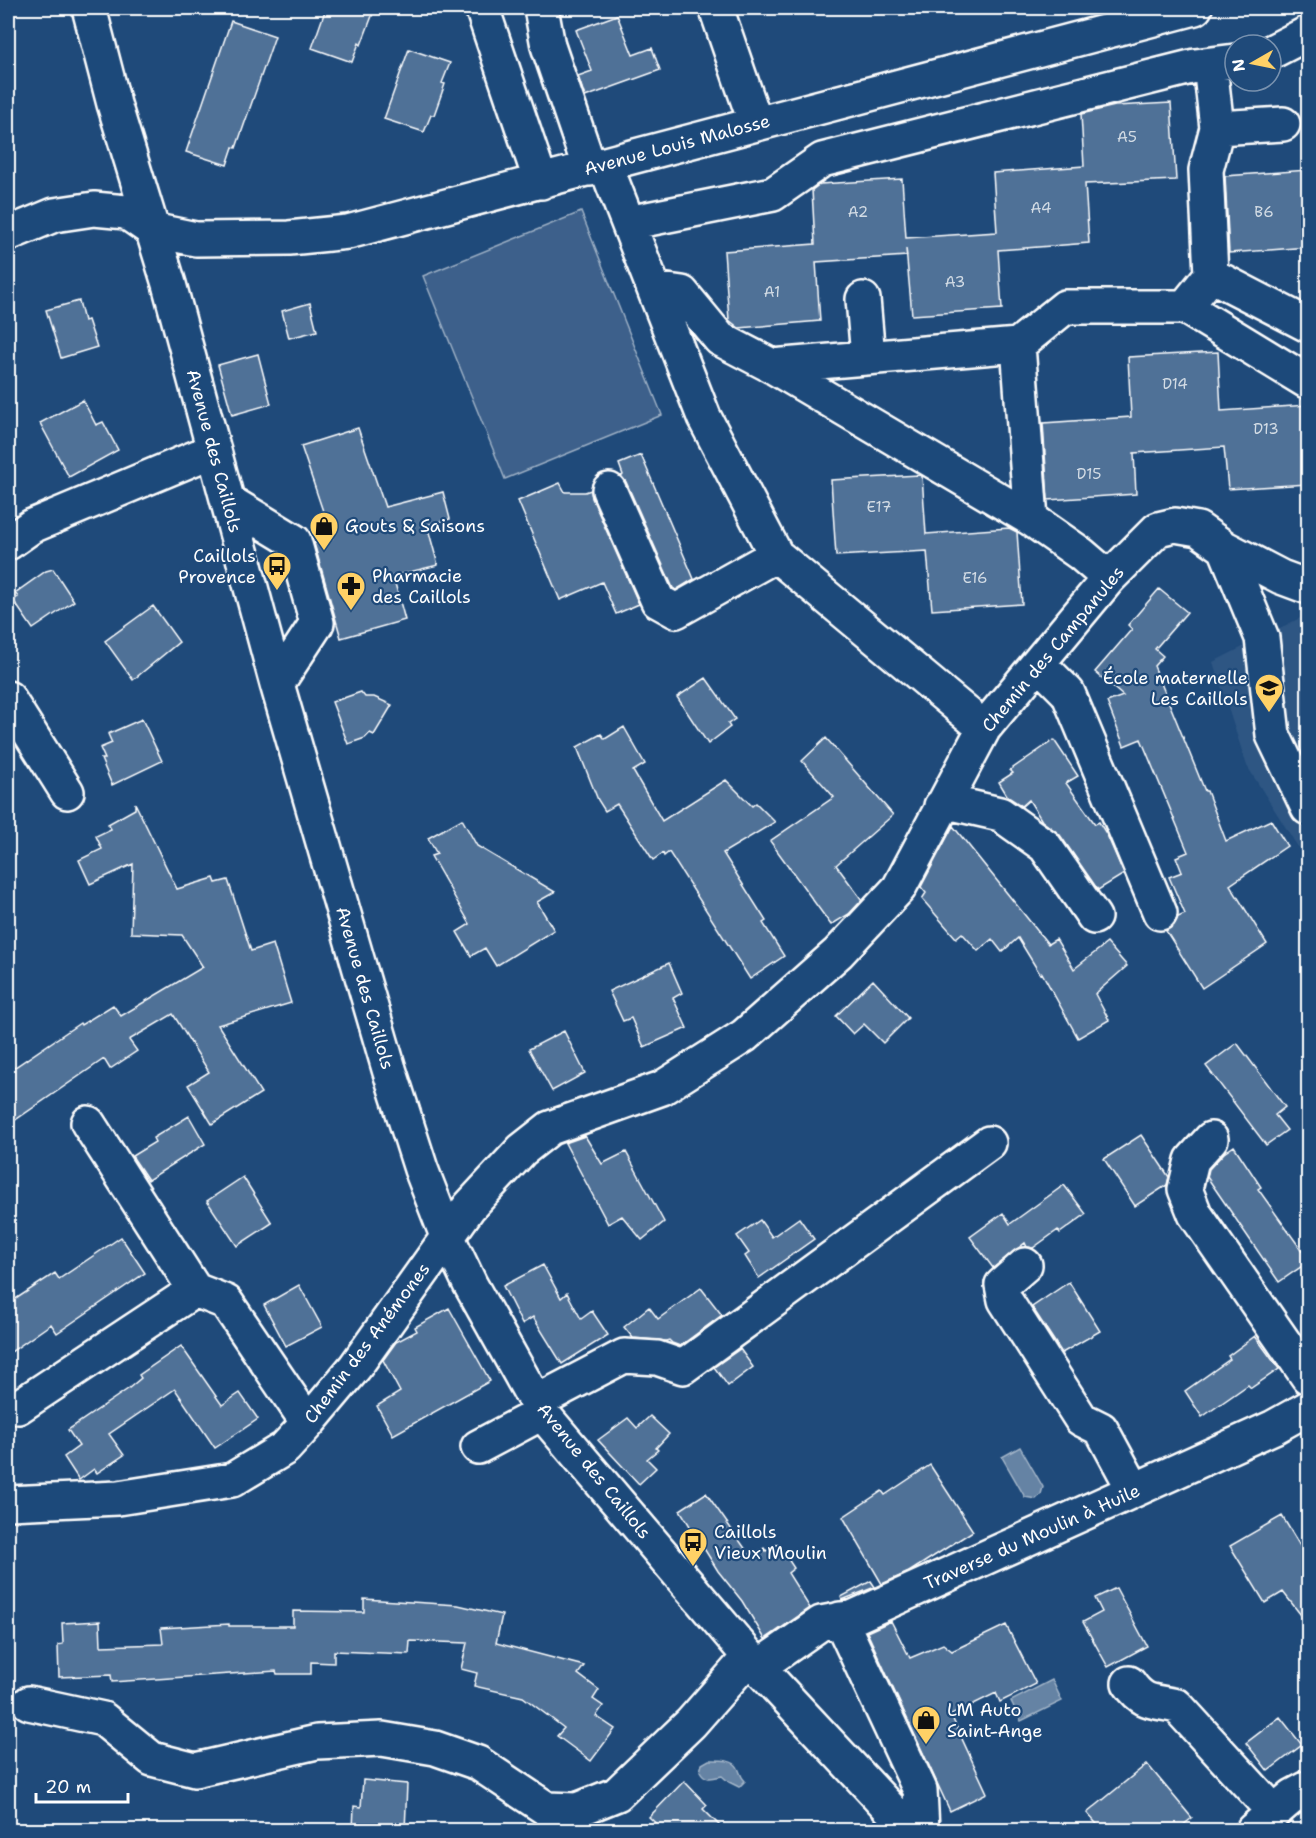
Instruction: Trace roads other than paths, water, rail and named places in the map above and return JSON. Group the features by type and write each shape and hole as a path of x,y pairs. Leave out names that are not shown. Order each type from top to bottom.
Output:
{"street":[{"name":"Avenue des Caillols","path":"88,8 114,104 169,284 277,684 388,1069 421,1169 447,1236 470,1284 539,1407 753,1662 910,1830"},
{"path":"482,8 541,182"},
{"path":"541,8 549,46 598,166 628,223 704,417 776,555 984,728"},
{"path":"716,8 756,124"},
{"name":"Avenue Louis Malosse","path":"152,230 196,239 289,238 348,232 1195,8"},
{"path":"1283,46 1308,33"},
{"path":"628,223 773,194 822,160 1195,66 1223,63 1217,128 1206,170 1211,275 1185,307"},
{"path":"1217,128 1283,123"},
{"path":"8,234 54,214 94,209 126,212 152,230"},
{"path":"1211,275 1308,325"},
{"path":"654,289 681,293 720,339 772,366 1030,519 1081,554 1109,579"},
{"path":"863,299 868,357"},
{"path":"772,366 1018,345 1065,307 1185,307 1308,382"},
{"path":"1018,345 1030,519"},
{"path":"8,543 32,526 214,450"},
{"path":"609,490 658,601 676,610 776,555"},
{"path":"228,501 294,541 317,623 277,684"},
{"name":"Chemin des Campanules","path":"447,1236 469,1207 522,1150 550,1128 662,1088 744,1036 838,953 899,888 984,728 1109,579 1158,529 1175,525 1198,529 1225,549 1281,577 1308,587"},
{"path":"1225,549 1262,638 1273,735 1308,807"},
{"path":"1039,664 1068,693 1160,913"},
{"path":"8,698 67,792"},
{"path":"941,806 956,804 1000,814 1045,846 1094,917"},
{"path":"88,1123 195,1290 226,1302 308,1423"},
{"path":"1211,1139 1192,1160 1185,1189 1195,1214 1308,1377"},
{"path":"478,1447 624,1356 657,1358 683,1367 989,1143"},
{"name":"Chemin des Anémones","path":"8,1503 118,1498 232,1480 285,1448 355,1367 447,1236"},
{"path":"1025,1265 1002,1285 1005,1300 1081,1419 1101,1429 1134,1490"},
{"path":"18,1407 195,1290"},
{"name":"Traverse du Moulin à Huile","path":"576,1820 617,1794 753,1662 821,1623 854,1617 1274,1427 1308,1408"},
{"path":"840,1620 920,1790 922,1830"},
{"path":"1129,1683 1137,1694 1149,1702 1177,1706 1264,1821 1293,1796 1308,1788"},
{"path":"29,1703 103,1719 152,1759 195,1770 317,1742 382,1739 435,1748 478,1763 547,1809 576,1820"}],"place":[{"name":"Gouts & Saisons","path":"324,552"},
{"name":"Caillols Provence","path":"277,592"},
{"name":"Pharmacie des Caillols","path":"351,612"},
{"name":"École maternelle Les Caillols","path":"1269,714"},
{"name":"Caillols Vieux Moulin","path":"693,1568"},
{"name":"LM Auto Saint-Ange","path":"926,1746"}]}
